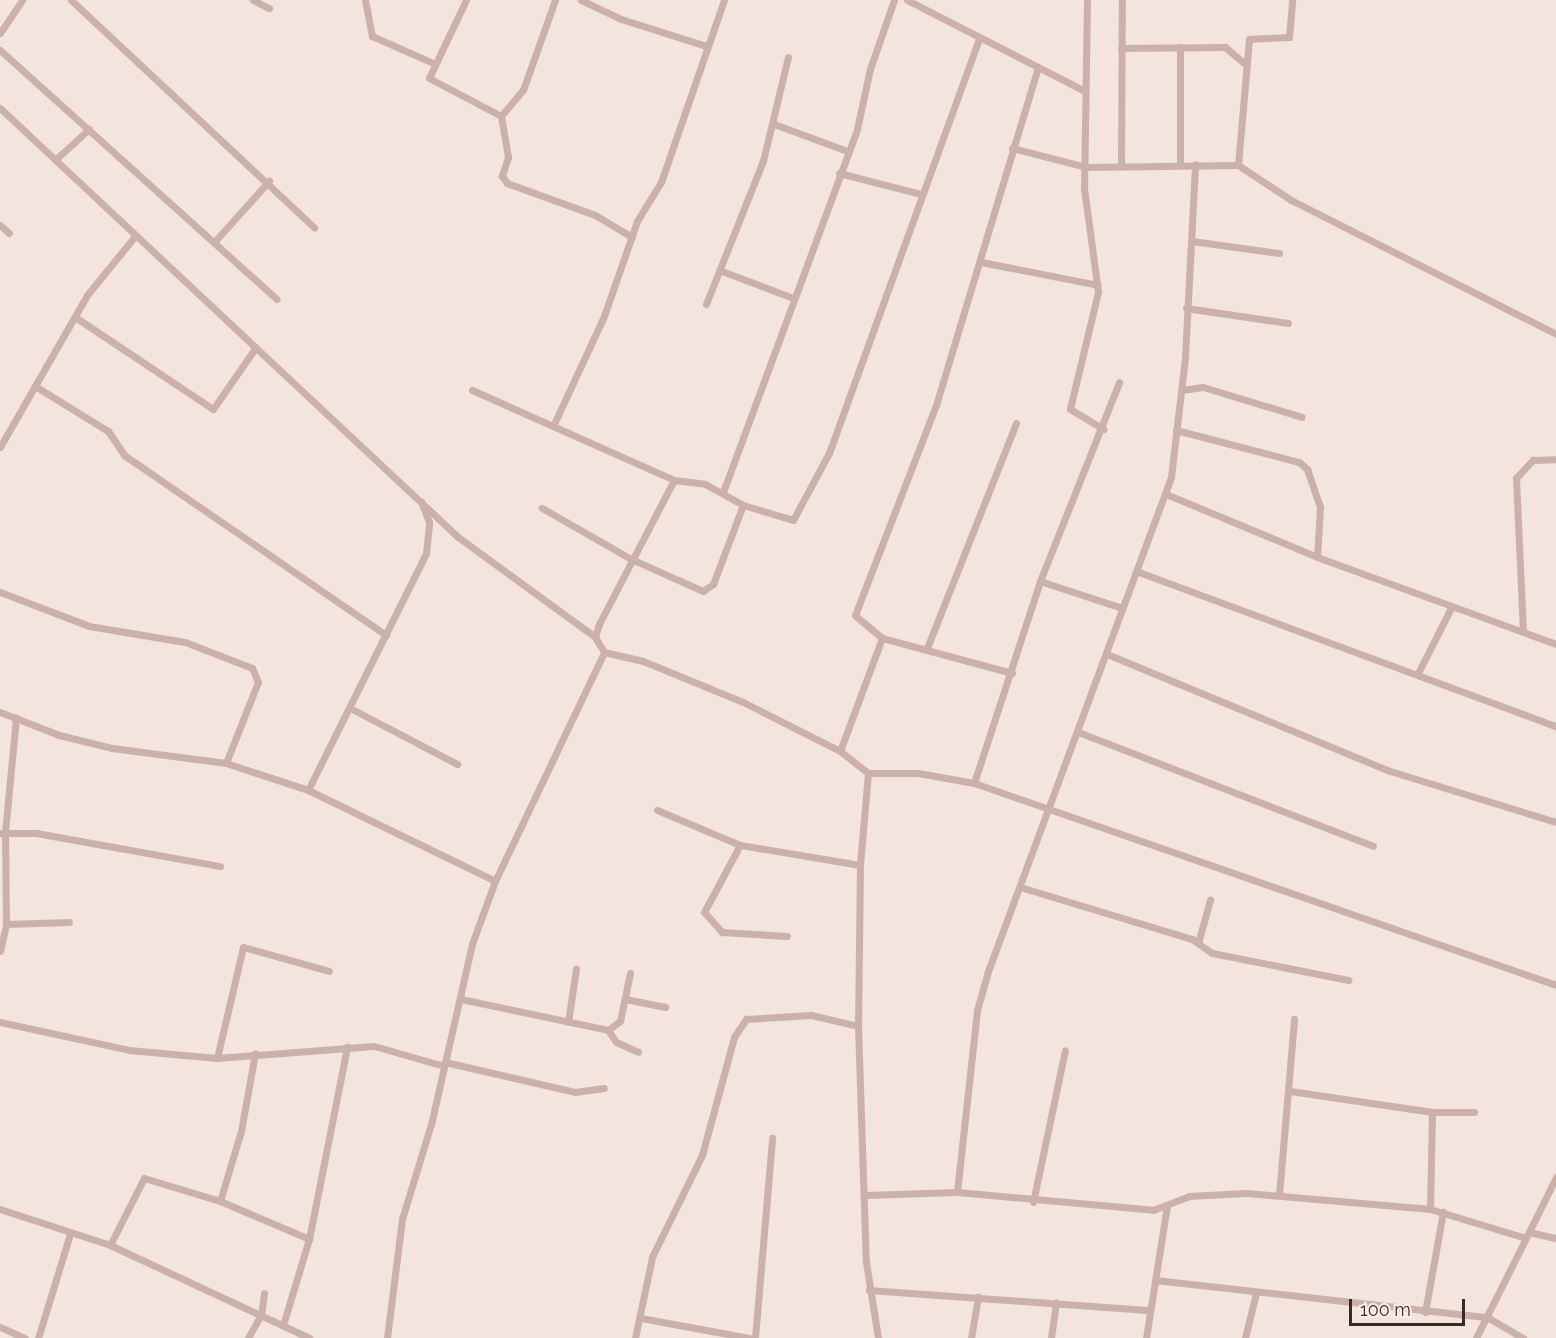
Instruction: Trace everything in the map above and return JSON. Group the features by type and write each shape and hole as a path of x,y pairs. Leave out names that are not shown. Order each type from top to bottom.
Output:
{"street":[{"path":"0,33 22,0"},
{"path":"71,0 269,181 314,227"},
{"path":"253,0 268,8"},
{"path":"366,0 372,36 433,63"},
{"path":"466,0 433,63 429,78 436,84 501,116"},
{"path":"555,0 523,90 501,116 508,158 504,180 595,215 632,237"},
{"path":"581,0 621,19 706,46"},
{"path":"553,426 632,237 661,183 706,46 724,0"},
{"path":"723,492 847,151 894,0"},
{"path":"907,0 1085,91"},
{"path":"1087,0 1085,206 1098,285 1070,409 1103,429"},
{"path":"1121,165 1122,0"},
{"path":"1238,165 1244,63 1249,39 1289,37 1292,0"},
{"path":"472,390 674,480 723,492 743,505 787,520 801,506 829,453 979,38"},
{"path":"1180,47 1180,163"},
{"path":"1121,48 1232,48 1244,63"},
{"path":"0,50 277,299"},
{"path":"705,304 774,124 788,57"},
{"path":"1012,673 927,648 882,638 858,622 856,606 936,405 1038,68"},
{"path":"0,108 465,543 595,637 604,652 675,673 840,751 868,773 918,773 974,783 1556,985"},
{"path":"774,124 847,151"},
{"path":"55,160 89,129"},
{"path":"1012,148 1086,167 1180,163 1238,165 1291,200 1556,334"},
{"path":"957,1192 977,1010 1122,608 1166,494 1182,390 1195,164"},
{"path":"839,173 921,194"},
{"path":"214,241 269,181"},
{"path":"0,225 9,233"},
{"path":"0,447 75,317 136,235"},
{"path":"1192,241 1279,253"},
{"path":"981,262 1098,285"},
{"path":"719,270 793,298"},
{"path":"1186,308 1288,322"},
{"path":"75,317 213,409 256,347"},
{"path":"974,783 1012,673 1040,581 1103,429 1119,382"},
{"path":"35,386 108,431 124,455 386,635"},
{"path":"1182,390 1203,387 1302,417"},
{"path":"927,648 1016,423"},
{"path":"1176,430 1299,462 1307,469 1320,507 1317,557"},
{"path":"1523,632 1516,477 1533,460 1556,459"},
{"path":"595,637 631,559 674,480"},
{"path":"1166,494 1317,557 1451,608 1556,644"},
{"path":"308,790 426,553 429,522 420,500"},
{"path":"542,508 631,559 703,591 713,584 743,505"},
{"path":"1136,571 1418,673 1556,726"},
{"path":"1040,581 1122,608"},
{"path":"0,592 89,626 185,642 252,668 258,682 225,763"},
{"path":"1418,673 1451,608"},
{"path":"840,751 882,638"},
{"path":"387,1338 402,1219 461,999 475,934 495,882 604,652"},
{"path":"1107,654 1390,771 1509,812 1556,822"},
{"path":"350,708 457,764"},
{"path":"0,712 112,748 225,763 308,790 495,882"},
{"path":"0,951 6,924 3,832 15,718"},
{"path":"1077,732 1373,846"},
{"path":"868,773 860,865 858,1026 869,1290 878,1338"},
{"path":"657,810 740,845 860,865"},
{"path":"3,832 46,834 220,866"},
{"path":"740,845 704,912 722,932 787,936"},
{"path":"1020,888 1198,943 1212,953 1348,980"},
{"path":"1198,943 1210,900"},
{"path":"6,924 69,922"},
{"path":"217,1058 243,947 329,971"},
{"path":"568,1022 576,969"},
{"path":"608,1030 620,1021 630,973"},
{"path":"461,999 608,1030 616,1042 638,1052"},
{"path":"624,999 665,1007"},
{"path":"635,1338 652,1257 702,1155 734,1037 746,1019 811,1015 858,1026"},
{"path":"1279,1195 1290,1091 1294,1019"},
{"path":"0,1022 129,1050 217,1058 255,1053 374,1046 444,1064 575,1092 604,1088"},
{"path":"283,1325 309,1239 347,1047"},
{"path":"1033,1202 1065,1050"},
{"path":"220,1201 241,1131 255,1053"},
{"path":"1290,1091 1432,1112 1474,1112"},
{"path":"1430,1209 1432,1112"},
{"path":"755,1338 772,1138"},
{"path":"1476,1338 1556,1177"},
{"path":"110,1245 144,1178 220,1201 309,1239"},
{"path":"865,1195 957,1192 1033,1202 1153,1210 1208,1193 1279,1195 1430,1209 1528,1235 1556,1238"},
{"path":"1146,1338 1167,1206"},
{"path":"0,1209 70,1234 110,1245 309,1338"},
{"path":"1425,1312 1443,1212"},
{"path":"38,1338 70,1234"},
{"path":"1155,1280 1425,1312 1487,1317 1522,1338"},
{"path":"869,1290 1150,1310"},
{"path":"248,1338 261,1315 264,1293"},
{"path":"1245,1338 1256,1293"},
{"path":"971,1338 978,1297"},
{"path":"1051,1338 1056,1302"},
{"path":"640,1318 749,1338"},
{"path":"0,1327 25,1338"}]}
